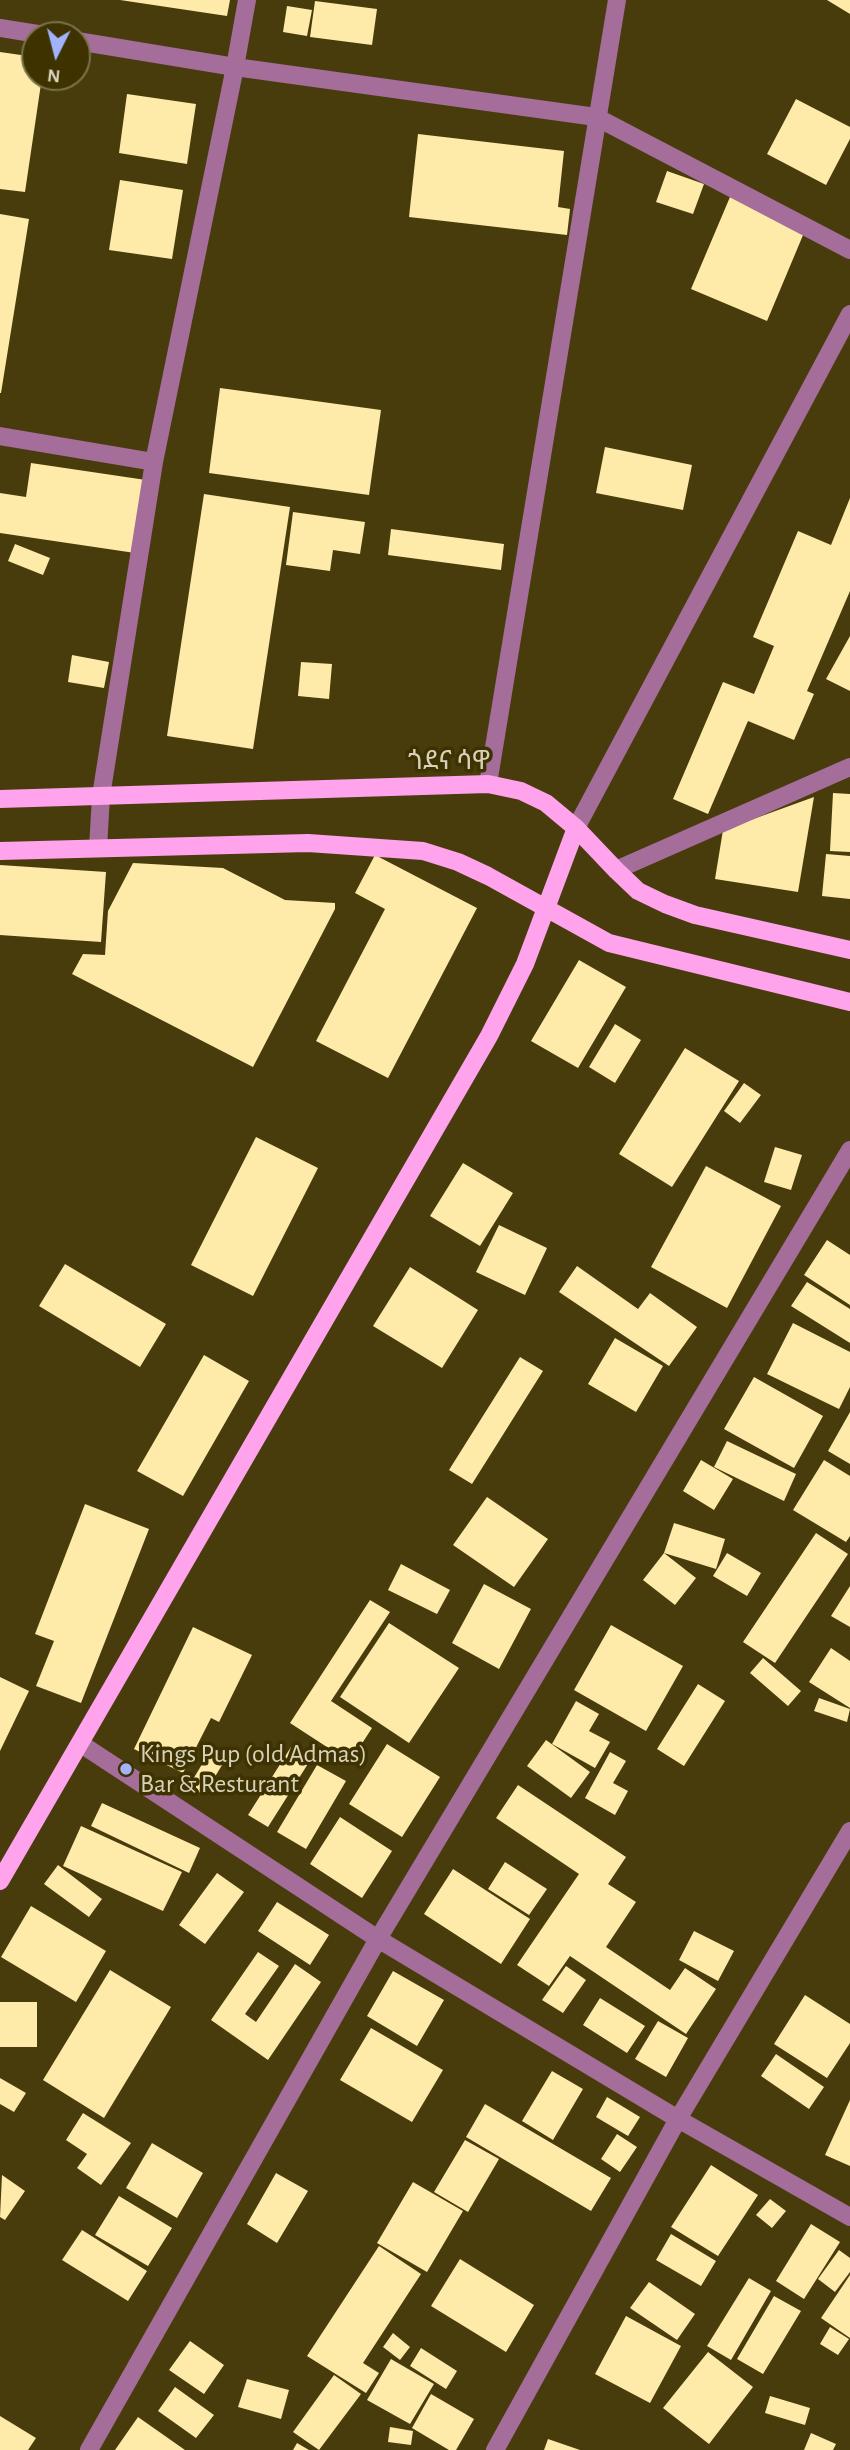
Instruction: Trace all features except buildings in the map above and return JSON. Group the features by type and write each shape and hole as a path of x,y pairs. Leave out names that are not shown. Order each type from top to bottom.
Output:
{"main road":[{"name":"ጎደና ሳዋ","path":"0,799 488,785 522,791 546,803 576,828 638,891 685,911 850,950"},
{"path":"0,1881 489,1036 525,964 576,828"},
{"path":"0,851 308,843 424,851 458,862 488,876 608,943 850,1002"}],"street":[{"path":"98,848 101,796 154,462 247,0"},
{"path":"488,785 617,0"},
{"path":"0,28 21,31"},
{"path":"91,43 235,68 596,117 850,250"},
{"path":"576,828 850,314"},
{"path":"0,436 154,462"},
{"path":"615,870 850,767"},
{"path":"89,2450 378,1939 850,1150"},
{"path":"81,1744 378,1939 678,2119 850,2217"},
{"path":"495,2450 678,2119 850,1831"}],"place":[{"name":"Kings Pup (old Admas) Bar & Resturant","path":"126,1769"}]}
